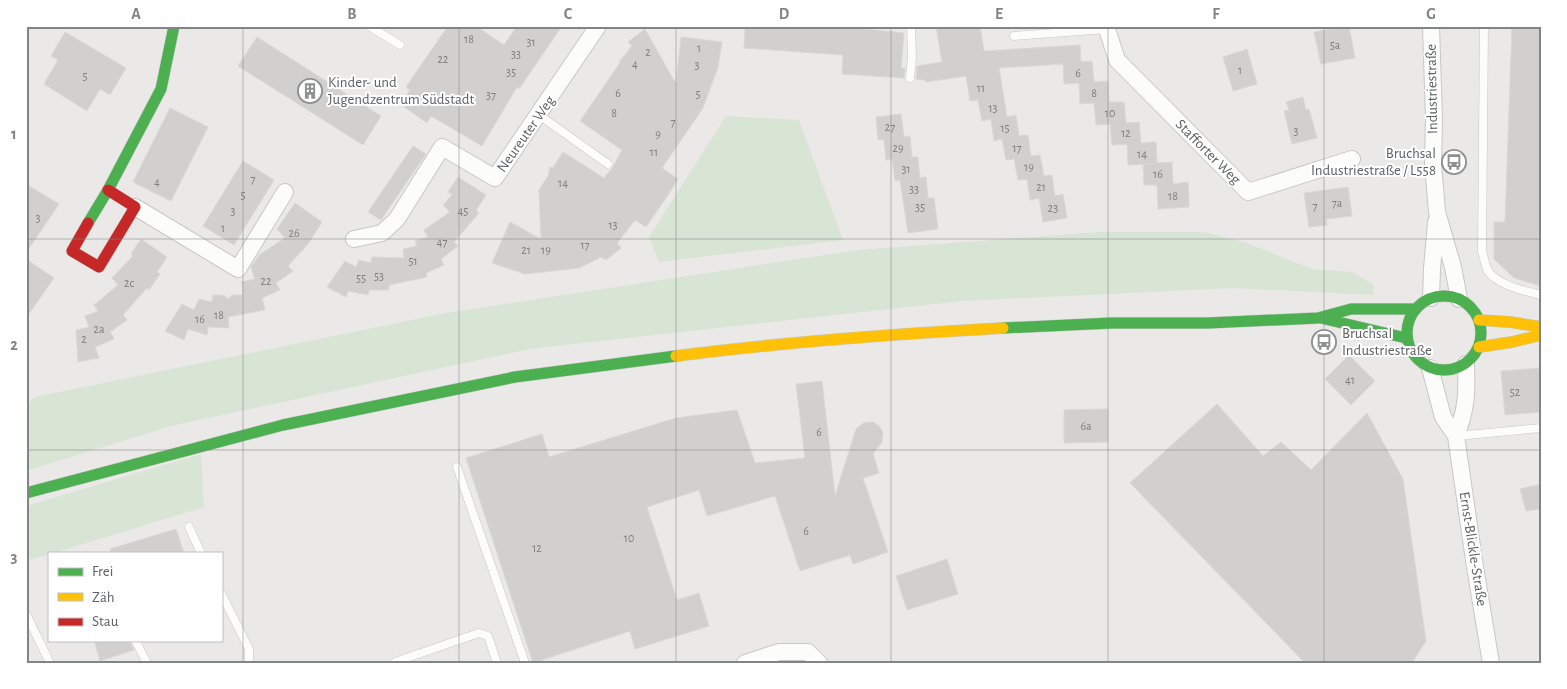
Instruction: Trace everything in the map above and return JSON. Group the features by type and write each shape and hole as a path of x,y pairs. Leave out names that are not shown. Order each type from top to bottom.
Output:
{"main road":[{"path":"108,190 135,207 99,267 72,251 108,190 161,89 174,26"},
{"path":"1449,296 1458,299 1474,311 1479,320 1481,338 1479,347 1466,364 1455,369 1442,371 1430,368 1420,362 1412,352 1406,338 1409,318 1415,309 1431,298 1449,296"},
{"path":"26,493 283,425 516,377 738,348 951,331 1112,322 1208,323 1318,318 1351,310 1415,309"},
{"path":"1318,318 1406,338"},
{"path":"1479,320 1541,327"},
{"path":"1479,347 1541,335"}],"street":[{"name":"Neureuter Weg","path":"354,239 382,233 396,220 442,147 495,178 598,26"},
{"name":"Industriestraße","path":"1431,26 1434,119 1433,164 1437,212 1431,298"},
{"name":"Stafforter Weg","path":"1107,28 1117,60 1248,192 1352,159"},
{"path":"135,207 238,268 285,192"},
{"name":"Industriestraße","path":"1437,212 1454,267 1458,299"},
{"name":"Ernst-Blickle-Straße","path":"1456,436 1464,415 1467,398 1466,364"},
{"name":"Ernst-Blickle-Straße","path":"1430,368 1442,417 1456,436 1491,663"},
{"path":"745,663 779,652 808,652 819,663"}],"lane":[{"path":"369,26 400,44"},
{"path":"910,78 912,57 911,26"},
{"path":"1484,26 1482,251 1488,271 1498,280 1516,289 1541,295"},
{"path":"1014,36 1107,28"},
{"path":"539,115 608,164"},
{"path":"1456,436 1541,428"},
{"path":"458,466 525,663"},
{"path":"189,527 201,552"},
{"path":"222,595 249,649 249,663"},
{"path":"26,614 50,663"},
{"path":"395,662 480,633 488,636 497,663"},
{"path":"136,642 146,663"}],"green space":[{"path":"726,116 799,120 843,240 659,262 649,237"},
{"path":"1099,232 1203,232 1247,243 1312,269 1352,272 1374,285 1373,295 1233,288 963,301 530,349 171,426 26,471 26,405 35,397 446,313 857,250"},
{"path":"201,454 204,507 57,552 48,552 48,554 26,561 26,506"}],"building":[{"path":"448,26 476,26 504,45 517,26 562,26 519,89 517,87 482,146 431,116 427,123 400,104 410,90 406,87"},
{"path":"745,26 845,27 904,33 901,68 905,68 904,78 842,74 843,55 744,48"},
{"path":"936,26 980,26 984,51 1080,45 1081,62 1092,61 1094,82 1108,81 1109,102 1124,102 1126,123 1139,122 1141,143 1156,142 1157,163 1172,162 1173,184 1188,182 1189,207 1158,209 1157,185 1144,185 1143,164 1128,165 1127,144 1112,145 1110,124 1096,125 1094,103 1080,104 1079,83 1064,84 1063,64 999,68 1007,117 1016,115 1019,136 1028,135 1031,156 1040,155 1044,176 1052,175 1055,196 1063,194 1067,218 1043,222 1039,198 1030,200 1027,179 1018,180 1014,159 1006,160 1002,139 994,141 991,119 982,121 978,100 970,101 966,76 926,82 925,80 916,79 917,66 942,62"},
{"path":"1349,26 1355,58 1321,64 1314,32"},
{"path":"1512,26 1541,26 1541,286 1514,278 1494,259 1494,222 1505,222"},
{"path":"645,29 676,84 681,37 722,42 718,67 703,108 662,168 678,179 668,195 646,227 635,220 617,243 621,248 606,260 601,257 579,268 525,274 492,263 510,222 541,239 539,190 548,176 550,167 553,168 563,152 604,178 613,167 622,150 580,121 619,62 632,46 628,42"},
{"path":"65,32 126,68 110,95 100,89 87,111 44,84 58,60 51,56"},
{"name":"Kinder- und Jugendzentrum Südstadt","path":"257,37 381,116 363,145 238,66"},
{"path":"1247,49 1257,84 1233,91 1223,57"},
{"path":"1303,97 1306,110 1309,109 1317,138 1292,144 1284,111 1289,110 1286,102"},
{"path":"170,108 208,127 171,201 133,182"},
{"path":"901,114 904,137 910,136 912,157 918,157 920,178 926,177 928,198 934,198 938,229 908,233 900,180 895,181 892,159 886,160 884,139 878,140 876,117"},
{"path":"413,146 426,154 381,220 368,212"},
{"path":"243,161 274,180 234,245 203,226"},
{"path":"458,177 486,195 476,210 479,213 454,242 458,246 441,259 444,265 426,273 427,277 389,285 389,290 369,290 368,295 348,291 346,297 327,287 345,261 356,267 359,260 371,263 372,257 404,258 403,249 417,246 415,241 428,237 424,230 450,212 443,205 452,195 448,192"},
{"path":"26,184 59,204 26,253"},
{"path":"1348,187 1352,216 1326,219 1327,225 1309,227 1304,193"},
{"path":"295,203 322,222 308,244 288,266 293,271 276,283 280,290 262,298 265,310 228,317 229,328 208,327 207,335 188,329 184,340 165,331 182,304 194,310 199,299 212,302 213,295 223,295 229,299 232,295 243,295 242,282 255,279 251,267 259,255 285,238 277,229"},
{"path":"141,239 167,257 157,272 160,274 149,290 147,288 123,315 127,320 110,332 114,339 95,347 99,358 78,362 76,330 89,327 85,316 98,311 94,305 118,285 112,278 133,256 131,254"},
{"path":"26,259 54,278 26,318"},
{"path":"1349,355 1375,381 1351,405 1325,379"},
{"path":"1541,368 1541,412 1505,415 1501,371"},
{"path":"822,381 835,496 856,429 863,423 873,422 883,432 882,442 873,454 879,473 863,478 888,552 853,564 850,555 800,571 775,496 707,516 699,490 647,507 677,600 699,593 709,626 635,649 630,631 533,663 466,458 542,434 549,457 676,418 737,410 755,463 805,458 796,384"},
{"path":"1217,404 1263,456 1281,442 1311,470 1367,413 1403,479 1426,641 1412,663 1305,663 1130,483"},
{"path":"1108,409 1108,442 1064,443 1064,410"},
{"path":"1541,484 1541,509 1526,511 1520,489"},
{"path":"176,529 184,552 111,552 110,549"},
{"path":"947,559 958,594 907,610 896,576"},
{"path":"95,642 130,642 134,650 100,661"}],"traffic: fast":[{"path":"88,223 108,190 161,89 174,26"},
{"path":"1437,296 1451,296 1465,302 1475,312 1481,326 1481,333 1481,340 1475,354 1465,364 1451,370 1437,370 1423,364 1413,354 1407,340 1407,326 1413,312 1423,302 1437,296"},
{"path":"1003,328 1112,323 1208,323 1318,318 1351,309 1415,309"},
{"path":"1321,318 1406,338"},
{"path":"26,493 283,425 515,377 676,356"}],"traffic: slow":[{"path":"1479,320 1541,327"},
{"path":"676,356 839,339 1003,328"},
{"path":"1479,347 1541,335"}],"traffic: jam":[{"path":"88,223 72,251 99,267 135,207 108,190"}],"place":[{"name":"Kinder- und Jugendzentrum Südstadt","path":"310,91"},
{"name":"Bruchsal Industriestraße / L558","path":"1454,162"},
{"name":"Bruchsal Industriestraße","path":"1324,342"}]}
